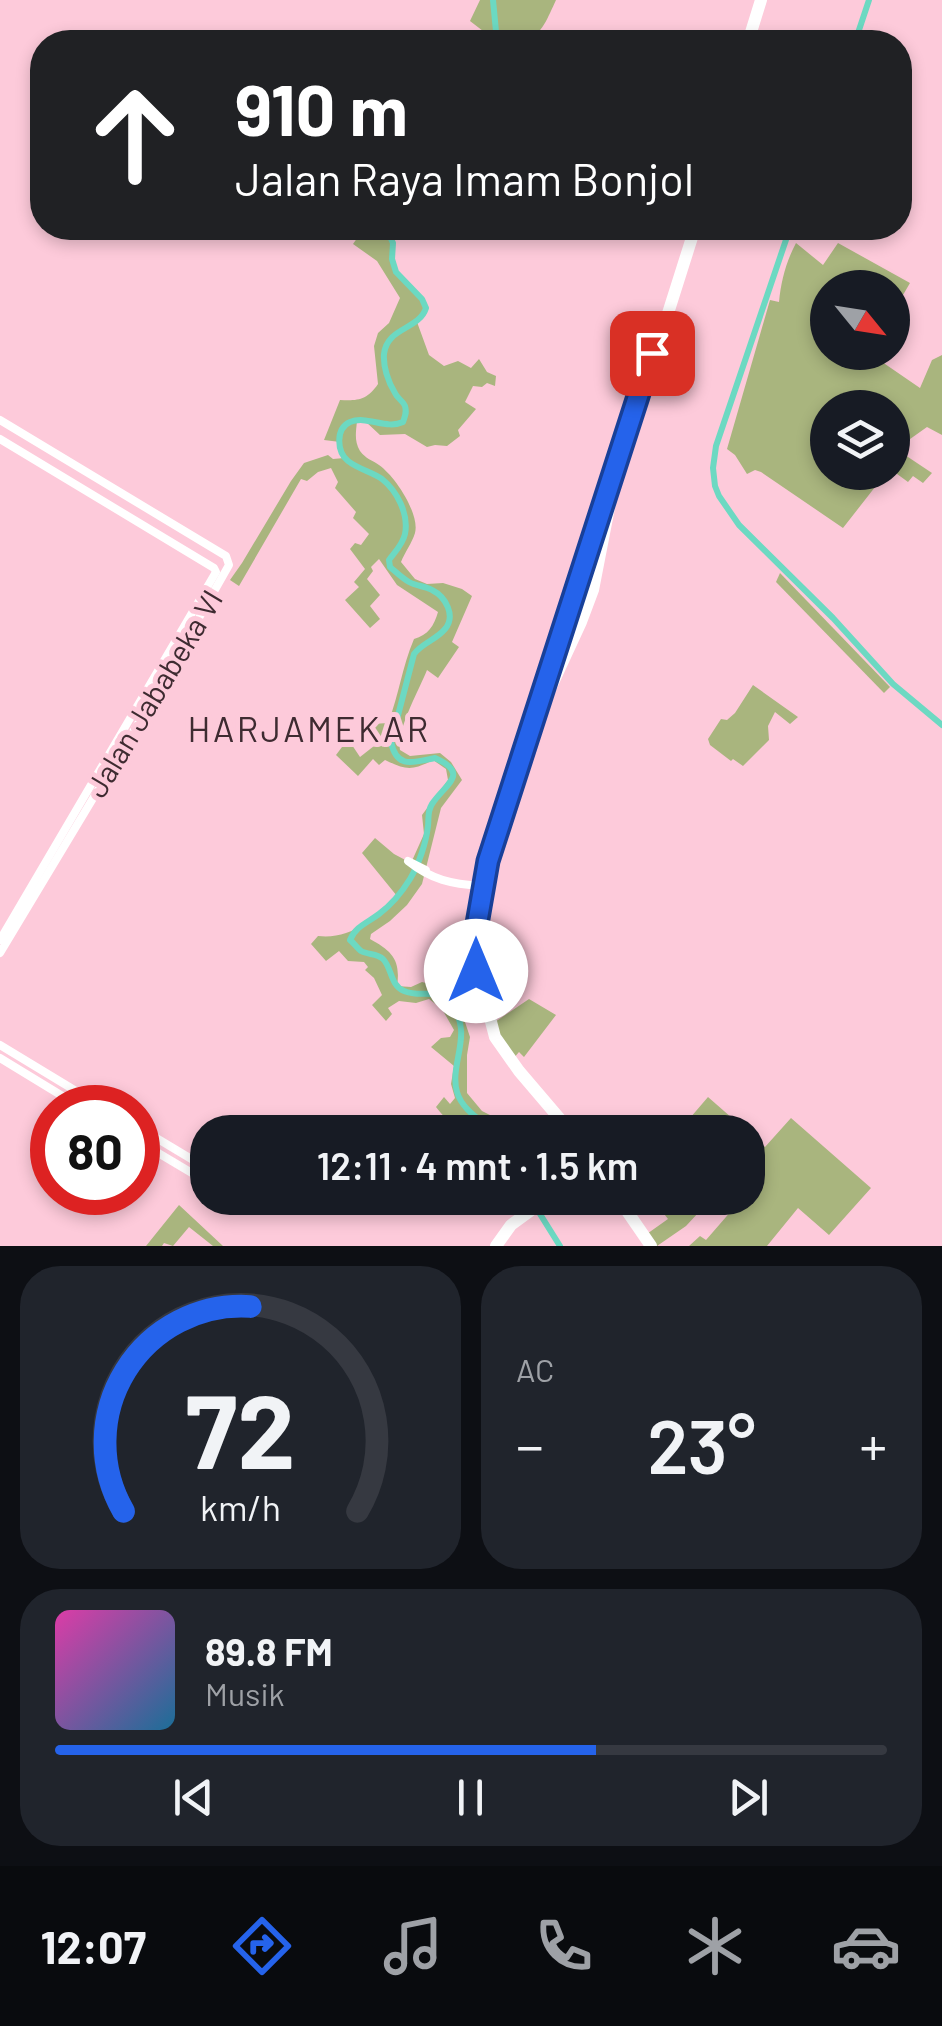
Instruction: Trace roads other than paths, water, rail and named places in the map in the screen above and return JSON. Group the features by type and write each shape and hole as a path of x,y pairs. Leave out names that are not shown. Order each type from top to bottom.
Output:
{"highway":[{"path":"754,30 763,0"},
{"path":"553,1115 514,1071 489,1034 474,950 482,886 540,710 591,595 613,487 689,240"},
{"path":"555,1115 492,1030 482,987 478,942 486,886 518,772 643,388"},
{"path":"576,589 580,596 591,595"},
{"path":"572,604 582,604 586,610"},
{"path":"494,1246 510,1219 517,1215"},
{"path":"630,1215 651,1246"}],"street":[{"name":"Jalan Jababeka VI","path":"0,420 229,562 154,697 0,953"},
{"name":"Jalan Jababeka VI","path":"0,439 216,569 216,576 190,622 0,940"},
{"path":"216,569 229,562"},
{"path":"409,862 446,882 482,886"},
{"path":"0,1045 66,1085"},
{"path":"0,1058 44,1085"},
{"path":"160,1140 190,1158"},
{"path":"160,1154 190,1171"}],"waterway":[{"path":"493,0 496,30"},
{"path":"859,30 869,0"},
{"path":"392,240 396,272 426,308 417,321 391,339 384,354 388,379 406,414 403,422 397,424 350,422 342,430 340,447 348,461 387,484 401,503 405,534 389,560 390,567 409,582 437,593 448,607 450,618 445,629 414,654 391,742 402,760 435,758 452,769 453,774 430,807 424,846 410,879 392,902 350,940 361,951 383,959 399,988 441,997 453,1008 461,1028 455,1082 460,1098 474,1115"},
{"path":"786,240 716,446 715,486 739,525 893,684 942,725"},
{"path":"541,1215 560,1246"}],"district":[{"name":"HARJAMEKAR","path":"309,730"}]}
